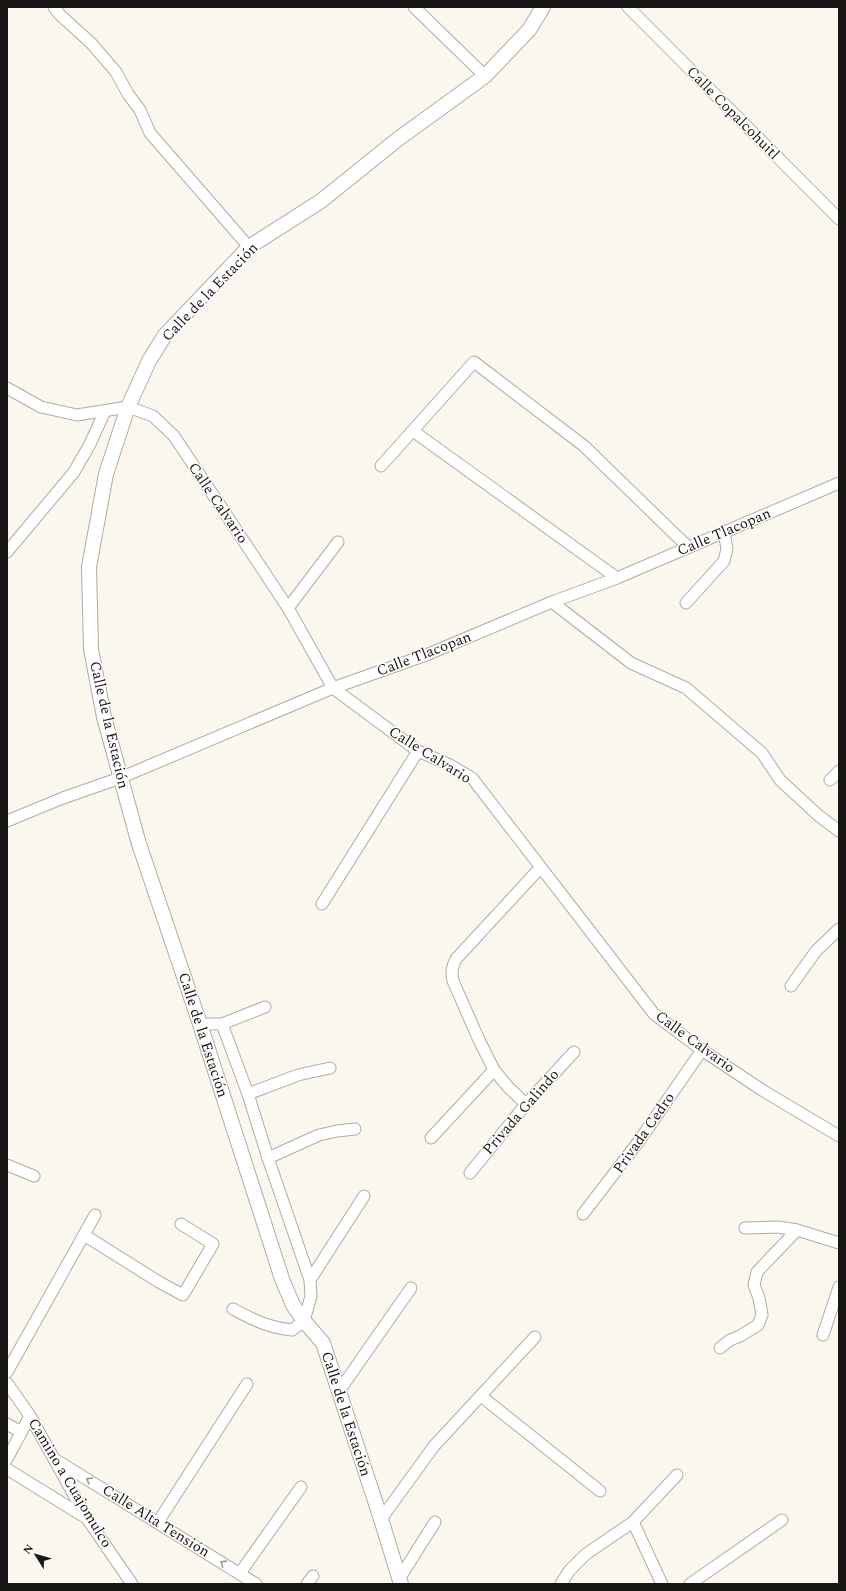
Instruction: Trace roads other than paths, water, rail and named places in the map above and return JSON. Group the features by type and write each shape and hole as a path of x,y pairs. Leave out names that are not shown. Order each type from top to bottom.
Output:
{"street":[{"path":"54,7 59,14 92,43 116,72 128,94 140,110 150,133 249,247"},
{"path":"414,7 485,76"},
{"name":"Calle de la Estación","path":"400,1581 323,1343 304,1321 293,1305 282,1279 200,1024 139,844 104,717 91,649 89,567 106,474 128,407 149,361 165,335 249,247 321,201 398,139 485,76 529,30 543,7"},
{"name":"Calle Copalcohuitl","path":"628,7 839,219"},
{"path":"381,466 474,362 584,446 688,547"},
{"path":"7,388 41,407 77,415 128,407"},
{"name":"Calle Calvario","path":"128,407 154,416 174,436 288,608 333,688 418,751 450,765 472,778 654,1014 702,1050 762,1090 839,1136"},
{"path":"7,552 74,472 90,444 105,411"},
{"path":"413,431 617,578"},
{"name":"Calle Tlacopan","path":"7,821 63,798 120,778 333,688 426,655 552,602 617,578 839,483"},
{"path":"686,603 724,561 727,548 724,532"},
{"path":"288,608 338,542"},
{"path":"552,602 631,663 686,688 762,753 780,780 819,816 839,831"},
{"path":"322,904 392,790 418,751"},
{"path":"830,780 839,771"},
{"path":"526,1104 508,1087 494,1070 453,981 451,972 452,966 456,959 540,868"},
{"path":"791,986 816,951 839,929"},
{"path":"200,1024 222,1024 265,1007"},
{"path":"222,1024 248,1094 268,1158 310,1280 311,1296 304,1321 292,1330 274,1328 256,1321 233,1309"},
{"name":"Privada Cedro","path":"583,1214 639,1141 702,1050"},
{"name":"Privada Galindo","path":"470,1173 526,1104 574,1052"},
{"path":"248,1094 298,1075 330,1068"},
{"path":"431,1138 494,1070"},
{"path":"268,1158 319,1134 355,1129"},
{"path":"7,1165 34,1176"},
{"path":"310,1280 364,1196"},
{"path":"7,1372 95,1215"},
{"path":"84,1235 159,1282 183,1295 213,1244 181,1224"},
{"path":"745,1228 778,1227 797,1230 839,1243"},
{"path":"720,1348 730,1340 758,1325 762,1315 759,1298 754,1285 757,1272 797,1230"},
{"path":"823,1334 839,1287"},
{"path":"339,1391 411,1288"},
{"path":"381,1519 434,1446 535,1337"},
{"name":"Camino a Cuajomulco","path":"7,1383 30,1416 88,1520 132,1584"},
{"path":"158,1522 247,1384"},
{"path":"481,1396 600,1491"},
{"path":"7,1459 30,1416"},
{"path":"7,1424 22,1432"},
{"name":"Calle Alta Tensión","path":"55,1459 256,1584"},
{"path":"7,1469 88,1520"},
{"path":"561,1584 569,1571 586,1554 633,1522 677,1474"},
{"path":"240,1573 301,1487"},
{"path":"690,1584 782,1520"},
{"path":"400,1581 435,1522"},
{"path":"633,1522 662,1584"}]}
